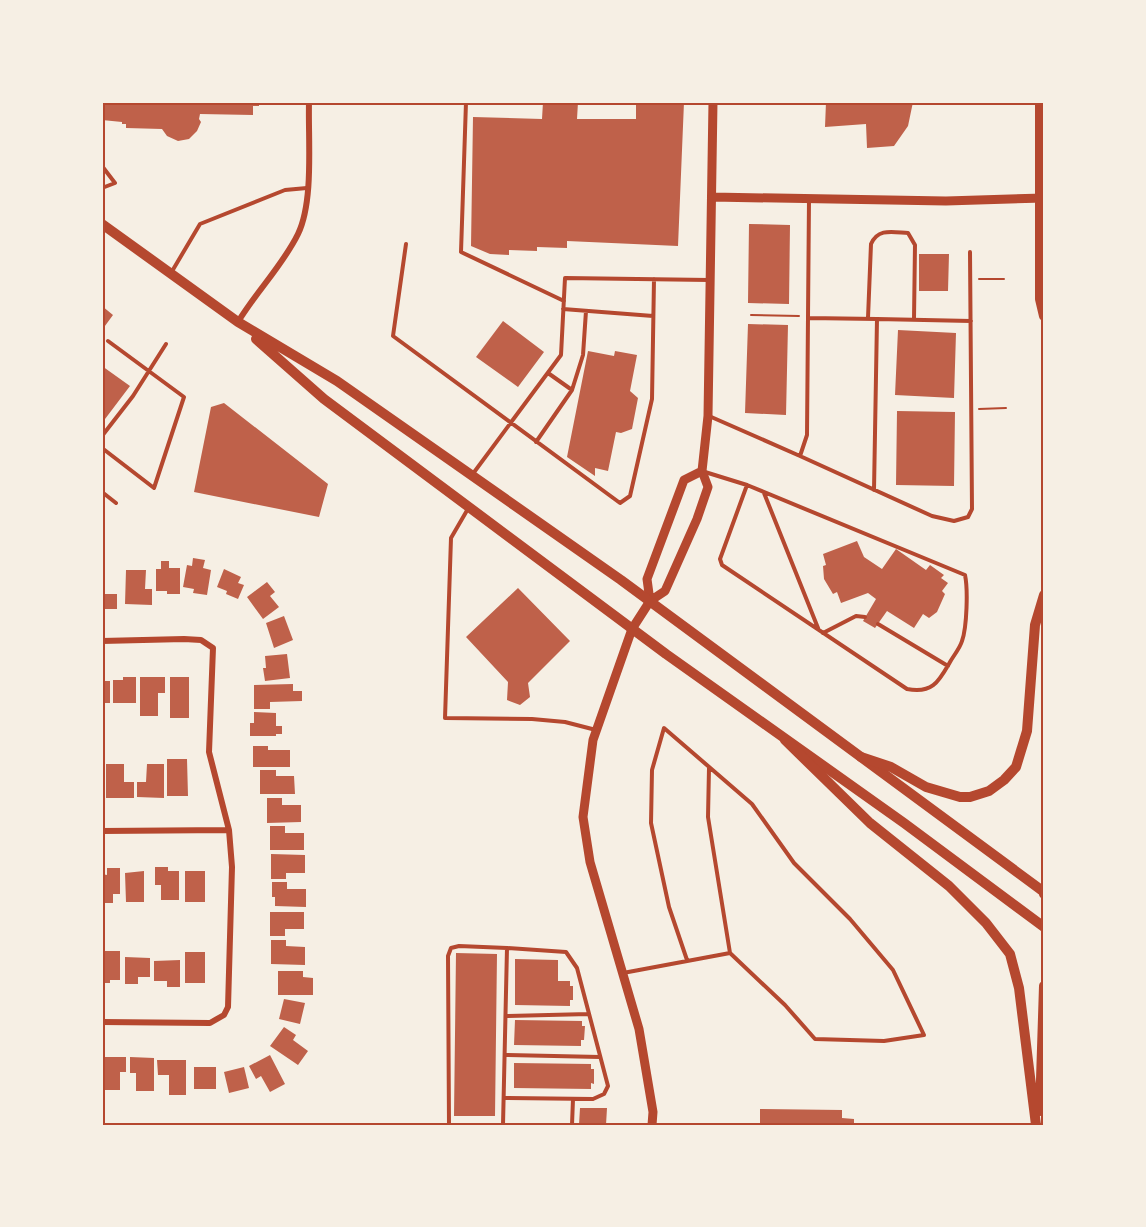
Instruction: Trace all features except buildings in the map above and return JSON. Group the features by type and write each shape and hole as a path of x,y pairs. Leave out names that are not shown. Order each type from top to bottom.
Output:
{"main road":[{"path":"1040,102 1042,199 1040,299 1044,316"},
{"path":"102,224 238,322 337,381 650,601 1044,893"},
{"path":"238,322 324,399 632,629 904,823 1044,927"},
{"path":"861,757 891,767 926,787 960,797 970,797 989,791 1004,780 1016,767 1025,740 1035,625 1044,595"},
{"path":"785,740 870,823 949,886 986,923 1010,954 1019,988 1038,1125"},
{"path":"1038,1125 1044,986"}],"street":[{"path":"238,322 252,299 280,264 298,233 307,202 309,102"},
{"path":"652,1125 653,1112 639,1029 590,862 583,817 593,740 632,629 650,601 665,591 697,519 708,487 702,471 708,416 712,102"},
{"path":"712,197 946,201 1042,199"},
{"path":"650,601 647,579 684,480 702,471"},
{"path":"102,641 201,640 213,648 209,752 229,830 232,867 228,1007 224,1015 210,1023 102,1022"},
{"path":"102,831 229,830"}],"lane":[{"path":"466,102 462,252 564,301"},
{"path":"102,166 115,183 102,188"},
{"path":"170,273 200,224 285,190 307,188"},
{"path":"800,456 807,435 809,198"},
{"path":"868,318 870,244 874,236 887,232 908,233 915,245 914,319"},
{"path":"406,244 393,336 620,503 630,496 652,399 654,279"},
{"path":"708,416 932,516 954,521 968,517 972,509 970,252"},
{"path":"471,476 561,355 565,278 710,280"},
{"path":"563,309 653,316"},
{"path":"536,442 572,390 583,355 586,311"},
{"path":"808,317 971,321"},
{"path":"874,490 877,319"},
{"path":"102,448 154,488 184,397 108,341"},
{"path":"102,436 133,396 166,344"},
{"path":"548,372 572,390"},
{"path":"702,471 747,485 964,575 968,587 962,641 938,682 928,689 918,691 907,689 722,565 720,559 747,485"},
{"path":"102,492 116,503"},
{"path":"764,492 818,629"},
{"path":"469,507 452,537 445,718 554,721 597,730"},
{"path":"823,633 856,616 865,616"},
{"path":"878,624 948,666"},
{"path":"687,960 669,908 651,823 652,770 664,728 752,804 794,863 850,919 893,970 924,1035 884,1041 815,1039 785,1005 730,953 708,817 709,768"},
{"path":"449,1125 448,956 452,948 459,946 566,952 577,968 608,1086 603,1094 593,1099 504,1098"},
{"path":"503,1125 507,948"},
{"path":"622,973 730,953"},
{"path":"506,1016 589,1014"},
{"path":"505,1055 600,1057"},
{"path":"572,1125 573,1099"}],"path":[{"path":"970,279 1004,279"},
{"path":"751,315 808,317"},
{"path":"971,409 1006,408"}]}
